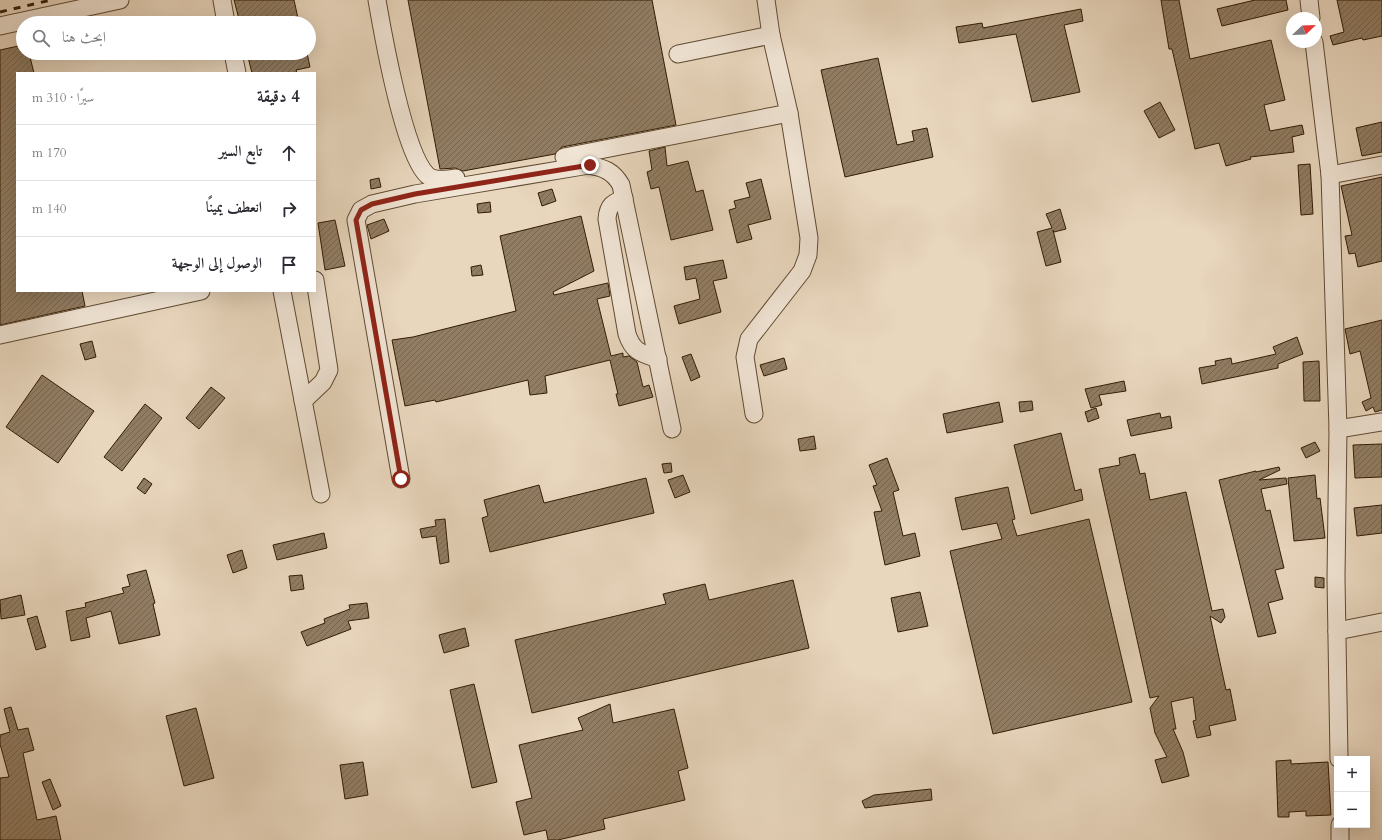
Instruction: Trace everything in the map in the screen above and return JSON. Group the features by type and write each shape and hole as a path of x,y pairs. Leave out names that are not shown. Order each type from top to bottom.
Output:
{"street":[{"path":"46,16 120,0"},
{"path":"222,0 225,16"},
{"path":"377,0 383,38 404,121 419,165 433,180 461,177 789,113"},
{"path":"754,414 745,357 749,339 802,271 808,255 809,238 789,113 771,35 766,0"},
{"path":"1309,0 1310,12"},
{"path":"0,26 16,23"},
{"path":"678,54 771,35"},
{"path":"1315,48 1330,175 1338,429 1337,631 1339,756"},
{"path":"234,60 237,72"},
{"path":"401,479 356,220 361,210 372,204 415,194 590,165 604,168 615,175 621,184 672,429"},
{"path":"1330,175 1382,165"},
{"path":"624,198 610,204 607,210 607,219 627,334 630,344 636,351 658,359"},
{"path":"303,401 323,382 329,370 316,286"},
{"path":"0,335 196,292"},
{"path":"282,292 321,494"},
{"path":"1338,429 1382,422"},
{"path":"1337,631 1382,622"},
{"path":"1340,828 1340,840"}],"building":[{"path":"234,0 294,0 297,16 238,16"},
{"path":"408,0 652,0 676,125 562,147 555,154 463,171 455,168 440,169"},
{"path":"1161,0 1179,0 1190,59 1271,40 1285,100 1264,105 1270,131 1302,125 1304,134 1292,137 1294,152 1250,157 1251,159 1226,166 1219,143 1195,149 1172,49 1169,49"},
{"path":"1255,0 1286,0 1288,10 1222,26 1217,9"},
{"path":"1337,0 1382,0 1382,36 1363,40 1362,38 1333,45 1330,36 1344,32"},
{"path":"1081,9 1083,21 1064,25 1080,92 1032,102 1016,34 959,43 956,27 982,23 983,28"},
{"path":"16,47 16,60 31,60 34,72 16,72 16,292 82,292 85,306 0,325 0,50"},
{"path":"878,58 897,145 914,141 912,131 927,128 933,157 845,177 821,70"},
{"path":"249,60 308,60 310,67 296,70 297,72 252,72"},
{"path":"1160,102 1175,130 1159,138 1144,111"},
{"path":"1382,122 1382,152 1362,156 1356,128"},
{"path":"665,147 667,166 688,161 696,192 703,190 713,230 671,240 659,187 651,189 647,172 652,170 649,151"},
{"path":"1310,164 1313,214 1301,215 1298,165"},
{"path":"1382,177 1382,261 1358,267 1355,253 1349,254 1345,236 1352,235 1341,186"},
{"path":"379,178 381,187 371,189 370,180"},
{"path":"761,179 771,219 748,225 752,239 737,243 729,210 736,208 734,201 750,197 746,183"},
{"path":"552,189 556,201 542,206 538,193"},
{"path":"490,202 491,212 478,213 477,204"},
{"path":"1060,209 1066,229 1054,232 1053,230 1061,262 1046,266 1037,232 1052,228 1046,214"},
{"path":"581,216 594,271 553,292 554,295 608,283 610,296 597,299 611,356 623,353 623,357 629,356 637,362 643,387 649,385 653,397 619,406 616,394 618,394 610,360 545,376 547,393 530,395 528,380 436,402 435,400 405,406 392,340 413,337 516,311 500,236"},
{"path":"384,219 389,231 371,239 367,225"},
{"path":"335,220 345,266 325,270 318,223"},
{"path":"723,260 727,278 713,281 721,312 679,324 674,306 700,299 696,278 686,280 684,267"},
{"path":"481,265 483,275 472,276 471,267"},
{"path":"1382,320 1382,410 1375,412 1373,407 1366,411 1362,402 1371,398 1360,351 1350,354 1345,329"},
{"path":"1297,337 1303,354 1278,364 1278,368 1202,384 1199,368 1216,365 1215,361 1231,358 1232,364 1276,354 1273,347"},
{"path":"92,341 96,357 85,360 80,344"},
{"path":"691,354 700,377 691,381 682,357"},
{"path":"784,358 787,369 764,376 760,365"},
{"path":"1319,361 1320,401 1304,401 1303,362"},
{"path":"42,375 94,411 58,463 6,427"},
{"path":"1124,381 1126,391 1099,395 1102,405 1091,408 1085,389"},
{"path":"211,387 225,398 199,429 186,418"},
{"path":"1032,401 1033,410 1020,412 1019,402"},
{"path":"999,402 1003,422 947,433 943,414"},
{"path":"145,404 162,418 122,471 104,457"},
{"path":"1096,408 1099,418 1088,422 1085,412"},
{"path":"1160,413 1161,418 1170,416 1172,428 1131,436 1127,420"},
{"path":"1061,433 1075,491 1081,489 1083,500 1031,514 1014,445"},
{"path":"814,436 816,449 800,451 798,439"},
{"path":"1315,442 1320,451 1306,458 1301,448"},
{"path":"1382,444 1382,477 1355,478 1353,445"},
{"path":"1135,454 1140,474 1145,473 1150,500 1186,492 1212,611 1223,609 1225,617 1221,623 1210,616 1226,690 1230,689 1236,720 1209,726 1211,735 1197,738 1193,721 1196,720 1193,697 1171,702 1176,729 1173,729 1183,752 1189,776 1162,783 1155,760 1167,757 1155,733 1150,708 1159,696 1150,698 1099,469 1120,465 1119,458"},
{"path":"887,458 899,490 893,492 903,536 915,533 920,556 885,565 874,512 882,511 873,486 877,485 869,465"},
{"path":"671,463 672,472 664,473 662,464"},
{"path":"1279,467 1280,470 1259,480 1286,478 1287,484 1261,489 1266,511 1270,510 1284,568 1275,570 1283,599 1268,603 1276,633 1258,637 1219,480"},
{"path":"683,475 690,492 675,498 668,480"},
{"path":"1315,475 1317,499 1320,498 1325,538 1294,541 1288,478"},
{"path":"144,478 152,484 145,494 137,488"},
{"path":"646,478 654,513 490,552 482,518 488,516 484,500 539,485 544,503"},
{"path":"1008,487 1015,519 1012,520 1017,536 1089,519 1132,702 993,734 950,551 1002,539 997,523 962,530 955,498"},
{"path":"1382,505 1382,533 1357,536 1354,508"},
{"path":"445,519 449,562 440,564 436,536 422,538 420,529 436,526 435,520"},
{"path":"324,533 327,548 277,560 273,545"},
{"path":"242,550 247,568 233,573 227,555"},
{"path":"146,570 155,603 153,604 160,635 119,644 111,611 86,618 90,637 71,641 66,611 86,607 85,603 124,593 122,588 130,586 127,575"},
{"path":"302,575 304,589 291,591 289,576"},
{"path":"1315,577 1324,578 1324,588 1315,587"},
{"path":"793,580 809,648 532,713 515,640 666,604 663,594 705,584 709,600"},
{"path":"920,592 928,626 898,632 891,598"},
{"path":"21,595 25,615 1,619 0,600"},
{"path":"367,603 369,618 348,621 351,629 307,646 301,632 325,623 324,619 350,609 349,605"},
{"path":"37,616 46,647 36,650 27,619"},
{"path":"465,628 469,646 444,653 439,635"},
{"path":"474,684 497,782 472,788 450,690"},
{"path":"610,704 613,723 674,709 688,768 678,771 685,800 603,819 605,829 558,840 548,840 546,830 524,835 516,802 532,798 519,745 583,730 578,718"},
{"path":"11,707 18,730 28,728 34,750 23,753 37,820 56,816 61,840 0,840 0,778 9,777 0,744 0,735 10,732 4,709"},
{"path":"196,708 214,778 184,786 166,716"},
{"path":"1291,760 1291,764 1328,762 1331,815 1306,816 1306,811 1289,812 1289,817 1278,817 1276,761"},
{"path":"363,762 368,795 345,799 340,765"},
{"path":"50,779 61,806 53,810 42,782"},
{"path":"931,789 932,800 865,808 862,801 874,795"}],"railway":[{"path":"0,12 51,0"}],"route":[{"path":"401,479 356,220 361,210 372,204 415,194 590,165"}]}
